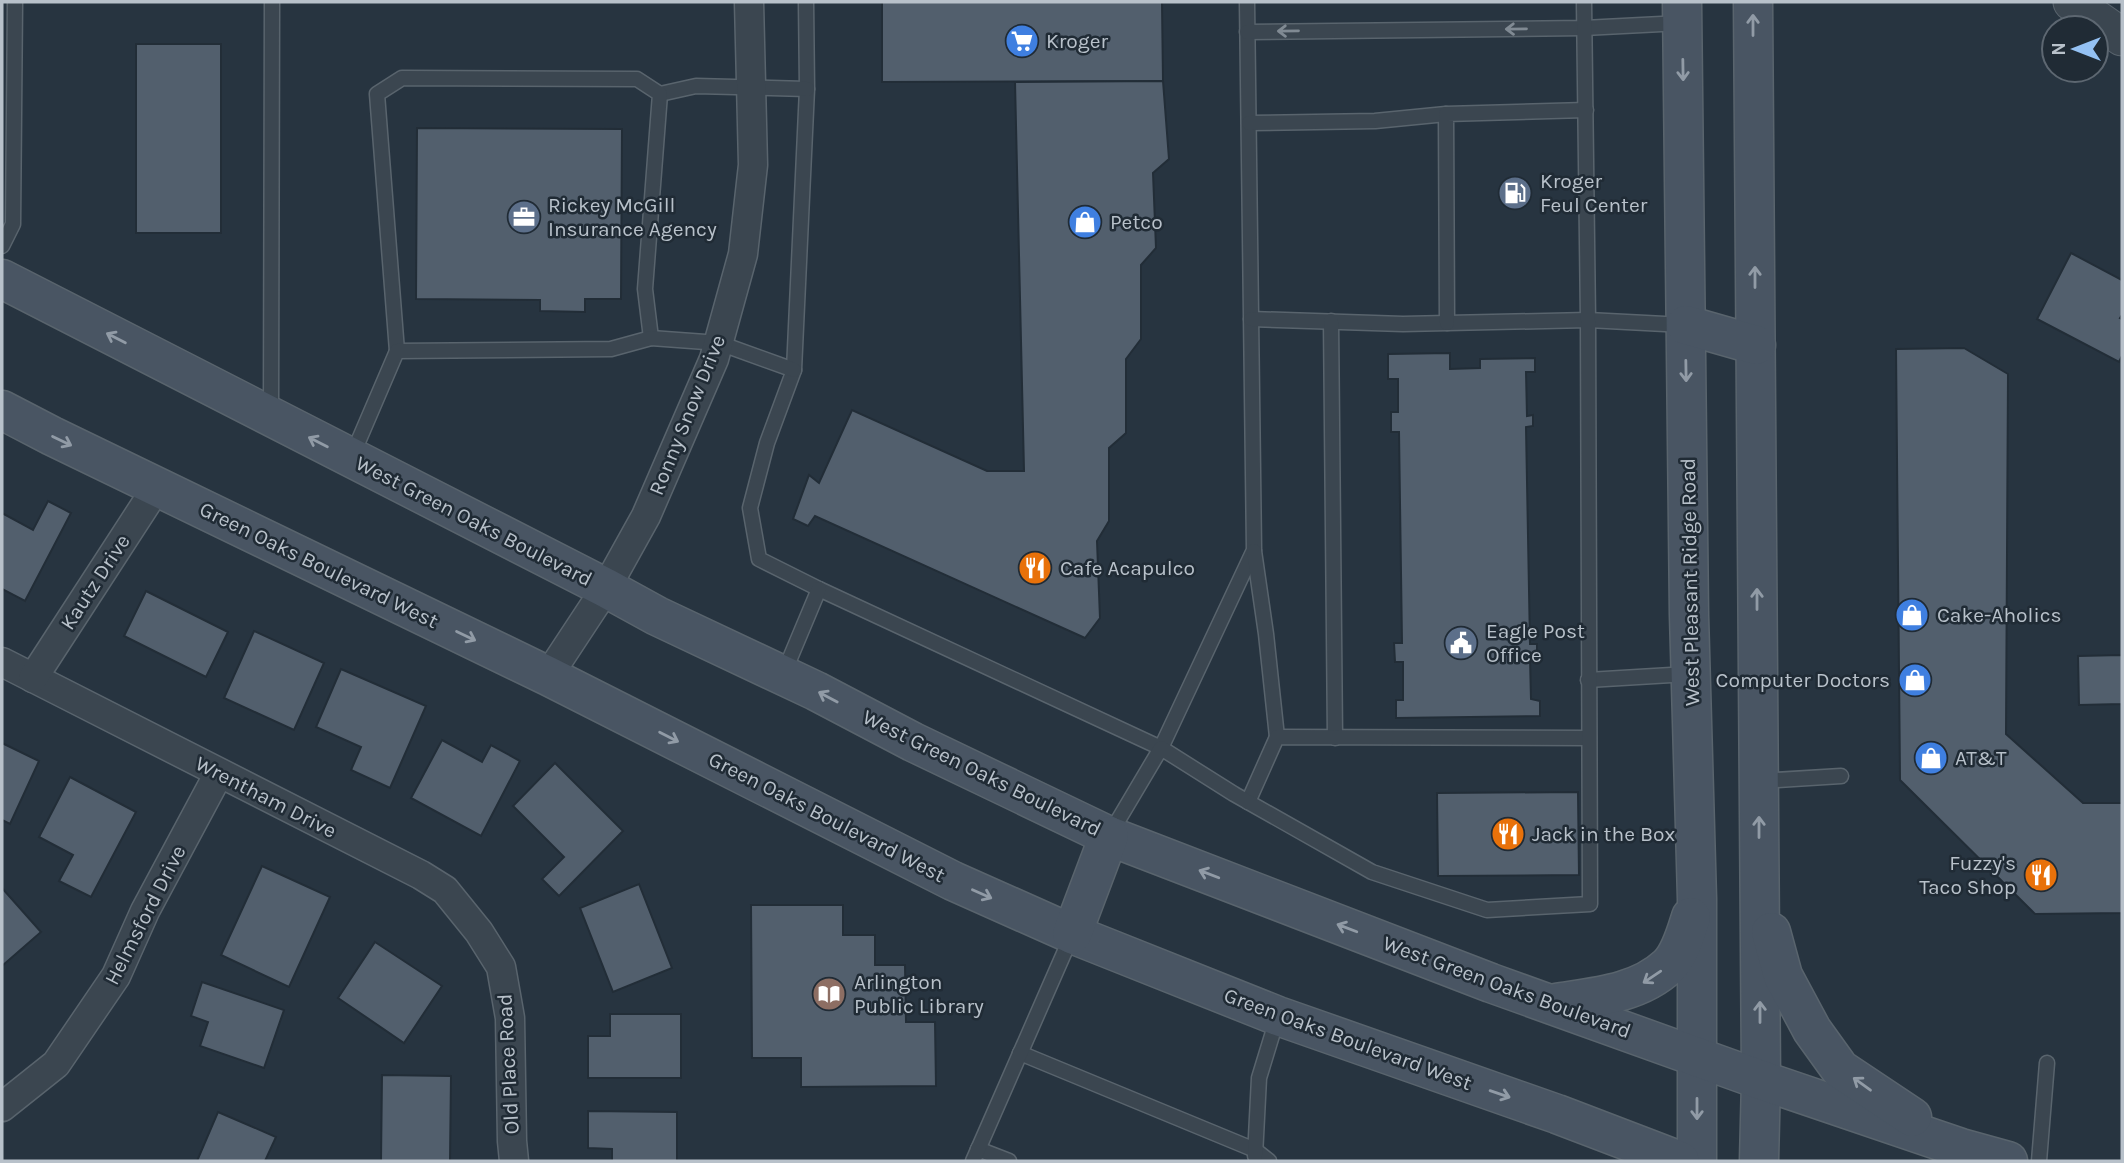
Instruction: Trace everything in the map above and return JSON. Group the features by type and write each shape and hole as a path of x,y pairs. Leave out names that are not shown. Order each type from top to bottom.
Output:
{"main road":[{"path":"1753,2 1761,1080 1759,1161"},
{"name":"West Pleasant Ridge Road","path":"1682,13 1691,673 1697,899 1697,1161"},
{"name":"West Green Oaks Boulevard","path":"2,279 657,616 816,691 913,742 1109,836 1466,973 1761,1080 1961,1148 2008,1161"},
{"path":"1686,325 1756,345"},
{"name":"Green Oaks Boulevard West","path":"2,410 548,676 953,881 1072,934 1278,1016 1557,1114 1680,1161"},
{"path":"1072,934 1109,836"},
{"path":"1760,895 1783,976 1812,1030 1840,1069 1961,1148"},
{"path":"1549,1003 1602,996 1638,986 1669,965 1683,941 1697,899"},
{"path":"1557,1114 1618,1161"}],"street":[{"name":"Ronny Snow Drive","path":"548,676 606,588 646,516 719,343 743,254 753,165 749,2"},
{"path":"2072,2 2122,37"},
{"name":"Kautz Drive","path":"33,678 158,487"},
{"name":"Wrentham Drive","path":"2,662 421,875 445,890 480,932 501,967"},
{"name":"Helmsford Drive","path":"2,1107 55,1064 117,976 145,911 219,773"},
{"name":"Old Place Road","path":"501,967 510,1018 514,1161"}],"lane":[{"path":"2,246 13,223 15,2"},
{"path":"271,418 272,2"},
{"path":"806,2 807,89 794,370 766,443 750,509 759,559 1161,748 1248,802 1372,872 1488,910 1590,904 1584,2"},
{"path":"1247,2 1254,550 1277,737 1248,802"},
{"path":"1247,32 1584,28 1682,13"},
{"path":"351,459 397,352 377,94 402,78 637,79 660,94 696,86 807,89"},
{"path":"651,338 645,289 660,94"},
{"path":"1249,123 1375,121 1447,114 1586,110"},
{"path":"1447,114 1447,323"},
{"path":"1251,319 1403,324 1588,320 1686,325"},
{"path":"1331,321 1335,738"},
{"path":"397,352 611,349 651,338 719,343 794,370"},
{"path":"1109,836 1161,748 1254,550"},
{"path":"783,675 819,589"},
{"path":"1588,680 1691,673"},
{"path":"1277,737 1589,738"},
{"path":"1759,781 1841,776"},
{"path":"1009,1161 976,1155 1072,934"},
{"path":"1255,1155 1259,1078 1278,1016"},
{"path":"1020,1053 1269,1161"},
{"path":"2039,1161 2047,1063"}],"building":[{"name":"Kroger","path":"882,2 1162,2 1163,81 882,82"},
{"path":"136,44 221,44 221,233 136,233"},
{"path":"1163,81 1169,159 1153,173 1156,248 1141,265 1141,339 1126,359 1126,433 1109,448 1109,521 1097,541 1100,618 1085,638 815,516 808,526 793,519 809,475 819,483 852,410 987,471 1024,471 1015,82"},
{"path":"417,128 622,129 621,299 585,299 585,312 540,311 540,300 416,299"},
{"path":"2071,253 2122,280 2122,356 2119,362 2037,319"},
{"path":"1964,348 2008,374 2006,734 2083,803 2122,803 2122,913 2035,914 1900,780 1896,349"},
{"path":"1450,353 1450,369 1480,368 1480,359 1535,358 1535,372 1526,372 1527,416 1533,415 1533,426 1526,427 1530,644 1537,644 1537,657 1530,657 1531,699 1540,701 1540,716 1396,718 1396,700 1403,700 1403,662 1395,662 1394,643 1402,643 1399,432 1391,432 1391,412 1398,412 1398,379 1388,379 1388,354"},
{"path":"48,501 71,513 25,601 2,589 2,513 33,530"},
{"path":"146,591 228,632 206,677 124,636"},
{"path":"254,631 324,663 294,730 224,698"},
{"path":"2122,655 2122,704 2079,705 2078,656"},
{"path":"341,669 426,706 390,788 351,770 361,747 316,727"},
{"path":"442,740 482,762 491,745 520,761 481,836 411,798"},
{"path":"2,743 39,761 10,824 2,820"},
{"path":"555,763 623,831 559,896 542,879 564,857 513,806"},
{"path":"70,777 136,812 91,897 59,881 73,855 39,837"},
{"name":"Jack in the Box","path":"1578,792 1579,875 1438,876 1437,793"},
{"path":"262,866 330,897 289,987 221,955"},
{"path":"639,884 672,968 613,992 580,908"},
{"path":"2,888 41,932 2,966"},
{"name":"Arlington Public Library","path":"751,905 843,905 843,935 875,935 875,965 905,965 906,1022 935,1022 936,1086 801,1087 801,1058 752,1058"},
{"path":"375,942 442,986 404,1043 338,998"},
{"path":"202,982 284,1010 264,1068 200,1046 208,1022 191,1016"},
{"path":"610,1014 681,1014 681,1078 588,1078 588,1036 610,1036"},
{"path":"382,1075 451,1076 450,1161 381,1161"},
{"path":"588,1111 677,1112 677,1161 612,1161 612,1149 588,1148"},
{"path":"218,1112 276,1137 265,1161 197,1161"}],"place":[{"name":"Kroger","path":"1022,41"},
{"name":"Kroger Feul Center","path":"1515,193"},
{"name":"Rickey McGill Insurance Agency","path":"524,217"},
{"name":"Petco","path":"1085,222"},
{"name":"Cafe Acapulco","path":"1035,568"},
{"name":"Cake-Aholics","path":"1912,615"},
{"name":"Eagle Post Office","path":"1461,643"},
{"name":"Computer Doctors","path":"1915,680"},
{"name":"AT&T","path":"1931,758"},
{"name":"Jack in the Box","path":"1508,834"},
{"name":"Fuzzy's Taco Shop","path":"2041,875"},
{"name":"Arlington Public Library","path":"829,994"}]}
